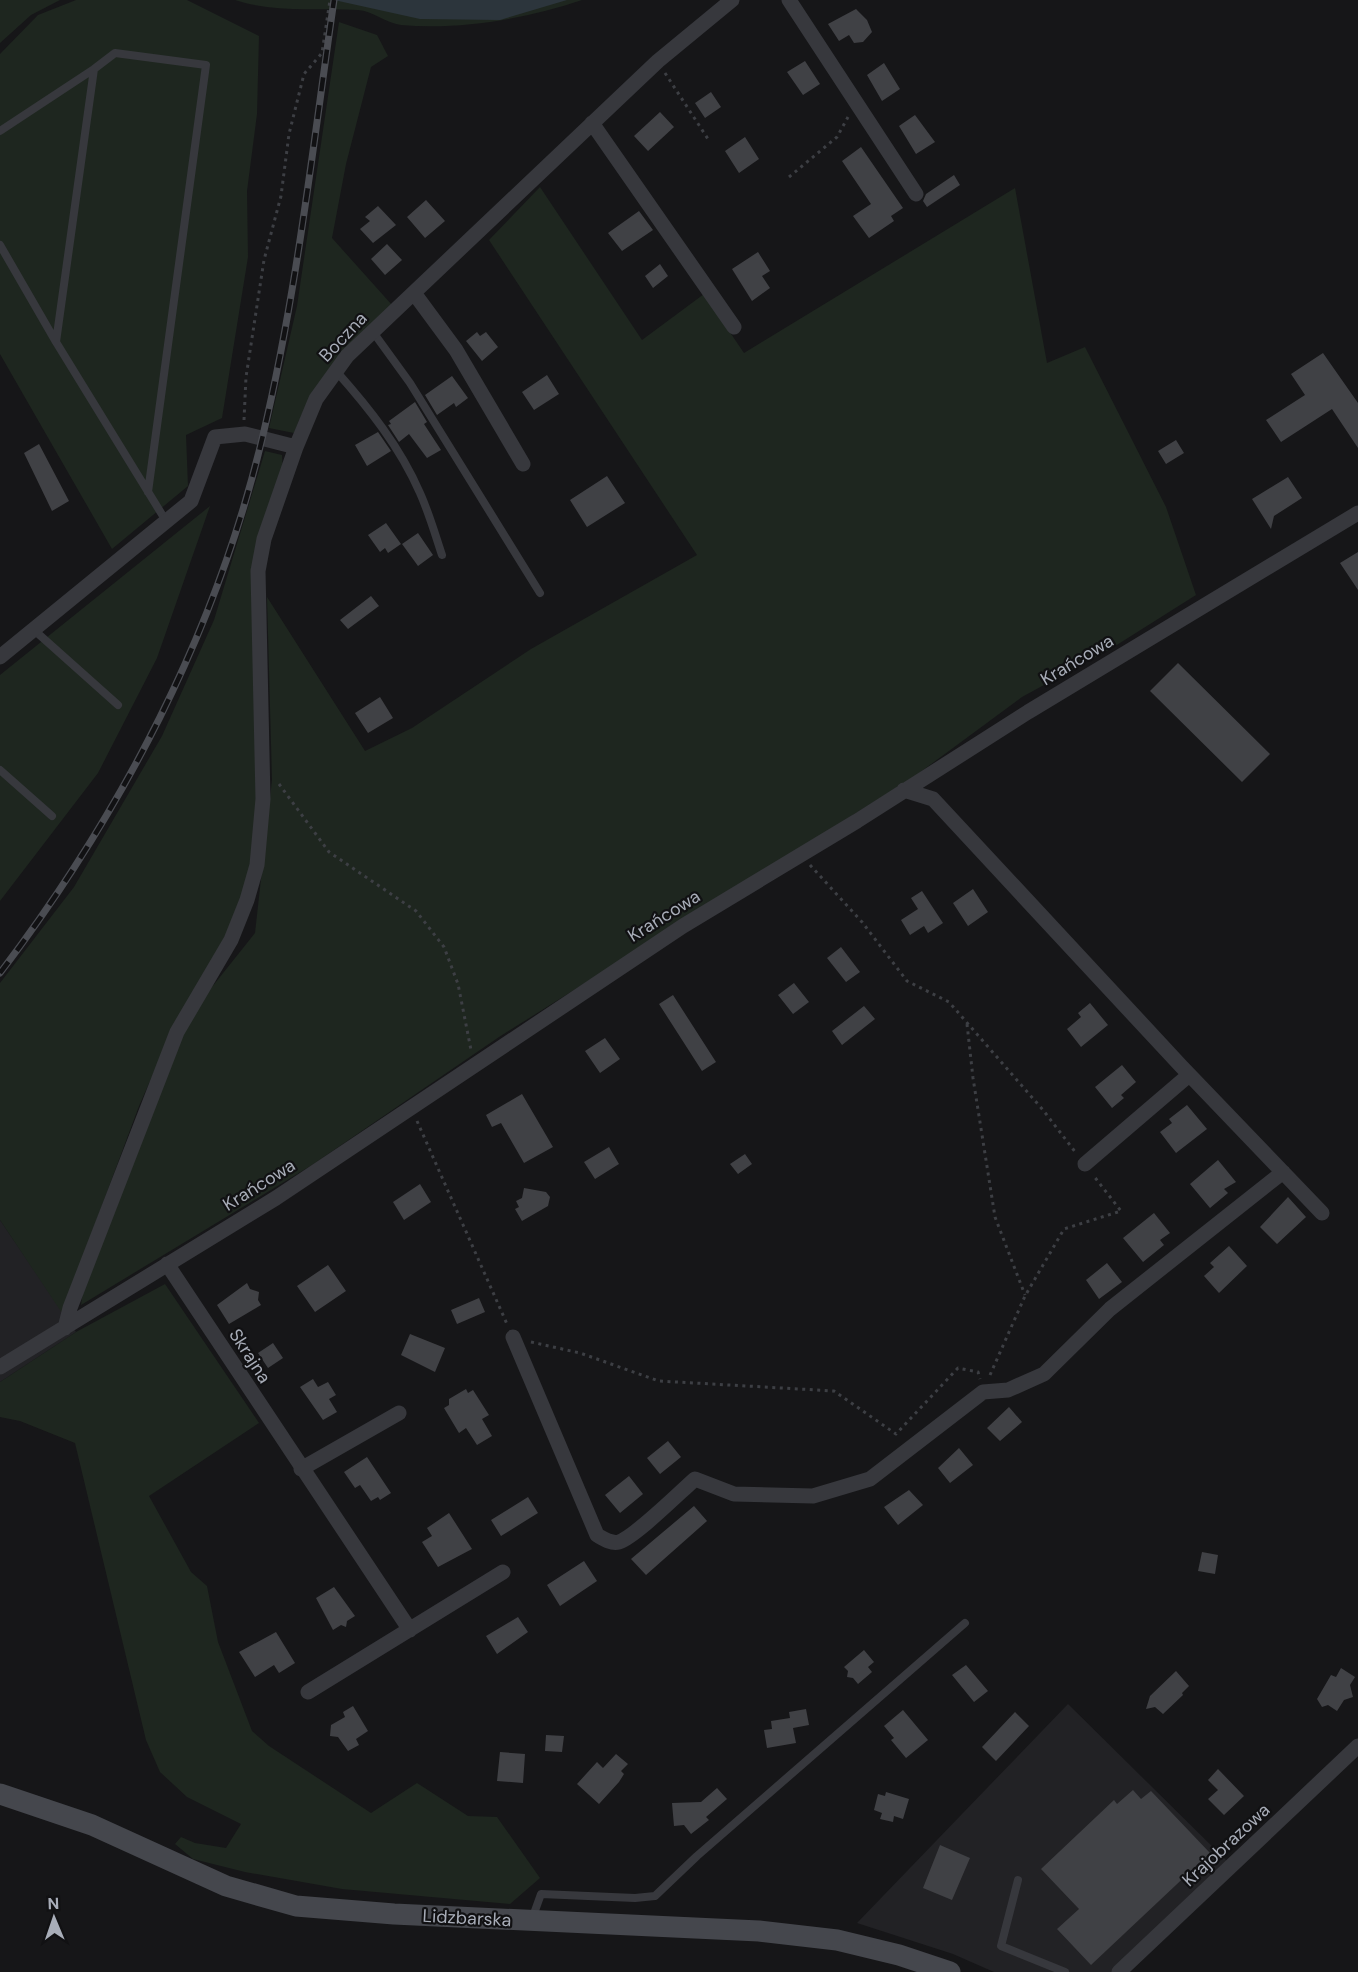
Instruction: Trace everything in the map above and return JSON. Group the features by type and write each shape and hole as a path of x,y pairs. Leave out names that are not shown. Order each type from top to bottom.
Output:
{"main road":[{"name":"Lidzbarska","path":"0,1794 92,1825 226,1886 296,1906 384,1914 721,1929 799,1935 837,1940 899,1955 950,1972"}],"street":[{"name":"Boczna","path":"65,1329 70,1308 177,1032 231,940 248,900 257,865 263,799 258,571 264,539 296,447 316,399 347,356 372,332 658,61 732,0"},
{"path":"789,0 916,194"},
{"path":"592,123 734,327"},
{"path":"414,293 456,350 524,464"},
{"path":"0,657 191,501 207,453 215,437 245,434 296,447"},
{"name":"Krańcowa","path":"0,1367 276,1198 683,926 1358,513"},
{"path":"904,790 933,799 1189,1075 1322,1212"},
{"path":"1085,1164 1189,1075"},
{"path":"513,1337 597,1535 609,1542 618,1542 631,1534 695,1479 734,1494 813,1496 870,1479 983,1392 1008,1390 1044,1374 1110,1309 1283,1172"},
{"name":"Skrajna","path":"167,1264 410,1630"},
{"path":"302,1469 399,1413"},
{"path":"308,1692 503,1572"},
{"name":"Krajobrazowa","path":"1119,1972 1358,1746"}],"lane":[{"path":"0,131 115,53 206,65 148,492"},
{"path":"56,342 94,69"},
{"path":"0,245 56,342 166,521"},
{"path":"372,332 410,383 540,593"},
{"path":"336,370 370,409 402,456 421,494 442,555"},
{"path":"34,630 118,705"},
{"path":"0,770 52,816"},
{"path":"531,1921 542,1894 635,1898 655,1896 697,1856 965,1623"},
{"path":"1018,1880 1001,1946 1065,1972"}],"path":[{"path":"245,434 246,377 264,260 281,196 289,134 304,74 322,53 330,0"},
{"path":"658,61 708,139"},
{"path":"789,177 837,137 854,100"},
{"path":"263,762 329,852 416,911 444,947 458,984 465,1031 475,1063"},
{"path":"801,855 862,922 907,981 949,1002 967,1022 1043,1110 1121,1211 1064,1228 1025,1296 983,1392"},
{"path":"967,1022 974,1088 995,1216 1025,1296"},
{"path":"410,1107 513,1337 580,1353 659,1382 834,1391 896,1434 958,1368 978,1372 983,1392"}],"shaded area":[{"path":"0,0 60,0 31,15 0,43"},
{"path":"76,0 187,0 259,36 257,114 247,191 248,257 222,418 186,435 188,486 112,549 0,354 0,54 38,15"},
{"path":"235,0 582,0 539,13 493,22 424,26 395,24 369,12 358,10 265,7"},
{"path":"334,0 567,0 500,20 420,19"},
{"path":"339,22 377,35 388,56 371,67 346,164 332,238 392,305 324,377 303,412 294,433 269,428 297,306"},
{"path":"540,187 642,340 704,294 744,353 1015,188 1047,363 1085,347 1166,507 1196,595 1112,648 1022,697 915,776 499,1037 312,1165 81,1305 83,1291 179,1042 204,997 255,933 272,780 267,597 365,751 412,728 531,649 697,555 489,240"},
{"path":"265,451 282,455 283,472 257,546 259,782 253,863 241,909 176,1022 139,1106 62,1313 0,1220 0,983 74,887 162,736 214,620"},
{"path":"210,506 157,658 98,773 0,901 0,675"},
{"path":"0,1220 76,1332 0,1382"},
{"path":"165,1284 259,1423 149,1496 191,1572 207,1586 218,1642 252,1731 269,1746 371,1813 417,1783 468,1816 497,1817 540,1878 510,1904 342,1889 245,1872 193,1859 175,1844 181,1837 195,1843 226,1848 241,1824 187,1797 160,1772 146,1740 75,1443 20,1421 0,1417 0,1382 76,1332"},
{"path":"1068,1704 1229,1863 1112,1972 994,1972 953,1954 857,1923"}],"building":[{"path":"856,9 867,20 872,32 863,42 854,43 849,35 839,41 828,24"},
{"path":"805,61 820,84 803,95 787,72"},
{"path":"884,63 900,89 882,101 867,75"},
{"path":"711,92 721,107 705,118 695,103"},
{"path":"660,112 674,127 648,151 634,136"},
{"path":"915,115 935,142 916,154 899,126"},
{"path":"745,137 759,159 739,173 725,151"},
{"path":"861,147 903,208 891,216 894,221 869,238 853,216 871,204 842,161"},
{"path":"954,175 960,185 927,207 923,201 926,194"},
{"path":"426,200 445,221 425,238 407,217"},
{"path":"378,206 396,225 373,243 360,229 370,221 365,217"},
{"path":"639,211 653,230 622,251 608,233"},
{"path":"387,244 402,260 385,275 371,259"},
{"path":"758,252 770,271 762,276 770,288 752,301 732,269"},
{"path":"660,264 668,276 653,288 645,276"},
{"path":"477,332 480,336 486,332 498,347 482,361 466,341"},
{"path":"1323,353 1358,403 1358,448 1332,409 1281,442 1266,420 1305,395 1291,374"},
{"path":"547,375 559,394 534,410 522,392"},
{"path":"452,376 468,398 456,407 454,403 437,415 425,395"},
{"path":"415,402 427,422 424,424 441,450 427,458 409,434 399,442 388,425 391,424 389,421"},
{"path":"378,432 391,451 367,466 355,445"},
{"path":"1176,440 1184,453 1166,464 1158,451"},
{"path":"39,444 69,501 52,511 24,453"},
{"path":"607,476 625,503 587,527 570,500"},
{"path":"1288,477 1302,498 1274,516 1271,529 1252,499"},
{"path":"386,523 401,544 388,553 385,548 380,552 368,535"},
{"path":"418,533 433,555 418,566 402,544"},
{"path":"1358,552 1358,590 1340,563"},
{"path":"371,596 379,606 348,629 340,620"},
{"path":"1178,663 1270,754 1242,782 1150,691"},
{"path":"380,697 393,718 368,733 355,713"},
{"path":"973,889 988,912 968,926 953,903"},
{"path":"922,891 943,923 928,933 924,926 910,935 901,920 918,909 911,898"},
{"path":"841,947 860,972 846,982 827,958"},
{"path":"794,983 809,1002 793,1014 778,995"},
{"path":"673,995 716,1062 702,1071 659,1004"},
{"path":"1090,1003 1108,1025 1081,1047 1067,1029 1081,1017 1078,1013"},
{"path":"864,1006 875,1019 842,1045 832,1031"},
{"path":"605,1038 620,1059 600,1073 585,1051"},
{"path":"1122,1065 1136,1082 1121,1095 1124,1098 1112,1108 1095,1087"},
{"path":"522,1094 553,1147 524,1163 501,1123 492,1127 486,1115"},
{"path":"1187,1105 1207,1129 1176,1153 1160,1132 1172,1123 1169,1119"},
{"path":"609,1147 619,1164 595,1179 584,1162"},
{"path":"745,1154 752,1164 738,1174 730,1164"},
{"path":"1218,1160 1236,1182 1224,1189 1228,1193 1210,1208 1190,1184"},
{"path":"420,1184 431,1202 404,1220 393,1202"},
{"path":"524,1188 546,1192 550,1197 548,1206 522,1221 515,1209 519,1207 516,1201 522,1198"},
{"path":"1288,1197 1306,1217 1277,1244 1260,1227"},
{"path":"1154,1213 1170,1233 1160,1240 1164,1245 1143,1262 1123,1238"},
{"path":"1229,1246 1247,1266 1219,1293 1204,1276 1214,1267 1210,1263"},
{"path":"1107,1263 1122,1282 1099,1299 1086,1280"},
{"path":"328,1265 346,1291 315,1312 297,1286"},
{"path":"247,1283 250,1289 259,1292 258,1300 261,1305 229,1324 217,1305"},
{"path":"479,1298 485,1312 457,1324 451,1310"},
{"path":"410,1334 445,1348 435,1372 401,1355"},
{"path":"273,1343 283,1358 268,1368 258,1353"},
{"path":"313,1379 318,1387 328,1382 336,1395 329,1399 337,1412 323,1420 300,1387"},
{"path":"466,1389 468,1393 473,1390 489,1415 482,1419 492,1436 477,1445 466,1428 459,1433 444,1408 449,1405 449,1399"},
{"path":"1009,1407 1022,1422 1000,1441 987,1428"},
{"path":"668,1441 681,1457 660,1474 647,1458"},
{"path":"959,1448 973,1465 950,1483 938,1468"},
{"path":"367,1457 391,1493 380,1500 378,1497 371,1501 360,1485 355,1488 344,1472"},
{"path":"629,1476 643,1494 620,1513 605,1495"},
{"path":"909,1490 923,1505 898,1525 884,1507"},
{"path":"528,1497 538,1513 501,1536 491,1520"},
{"path":"694,1506 707,1521 646,1575 631,1559"},
{"path":"449,1513 472,1549 438,1567 422,1542 432,1536 427,1528"},
{"path":"1202,1552 1218,1555 1215,1574 1198,1571"},
{"path":"584,1561 597,1581 560,1606 547,1585"},
{"path":"334,1587 355,1616 347,1621 346,1627 341,1625 333,1630 316,1598"},
{"path":"518,1617 528,1632 497,1654 486,1636"},
{"path":"276,1632 295,1663 279,1673 274,1665 255,1677 239,1652"},
{"path":"864,1650 874,1662 868,1667 872,1672 858,1684 853,1678 847,1677 848,1671 844,1667"},
{"path":"966,1665 988,1691 974,1702 952,1675"},
{"path":"1341,1668 1355,1677 1350,1685 1353,1697 1344,1700 1337,1711 1328,1705 1322,1707 1317,1699 1331,1675 1336,1677"},
{"path":"1176,1671 1189,1686 1182,1693 1183,1695 1163,1714 1155,1707 1146,1709 1150,1696"},
{"path":"353,1706 368,1731 356,1739 359,1745 348,1751 338,1737 330,1736 331,1725 345,1717 343,1712"},
{"path":"806,1709 809,1725 793,1728 796,1743 767,1748 764,1730 772,1729 771,1721 790,1718 789,1712"},
{"path":"903,1710 928,1740 906,1758 891,1740 894,1738 884,1726"},
{"path":"1015,1712 1029,1726 996,1761 982,1747"},
{"path":"546,1735 564,1736 562,1752 545,1751"},
{"path":"500,1752 525,1754 523,1783 497,1781"},
{"path":"616,1754 628,1764 621,1771 624,1774 619,1782 599,1804 577,1784 597,1762 603,1768"},
{"path":"1218,1769 1244,1796 1224,1815 1208,1799 1218,1790 1208,1780"},
{"path":"717,1788 727,1799 706,1817 709,1820 691,1834 684,1825 674,1826 672,1803 701,1802"},
{"path":"1133,1790 1141,1799 1151,1791 1210,1853 1091,1965 1057,1929 1079,1909 1041,1869 1114,1800 1117,1804"},
{"path":"886,1792 909,1799 903,1819 894,1816 893,1822 880,1819 882,1813 874,1810 878,1794 885,1796"},
{"path":"940,1845 970,1858 952,1900 923,1888"}],"railway":[{"path":"0,973 86,849 124,785 160,718 220,579 243,508 275,381 303,218 334,0"}]}
